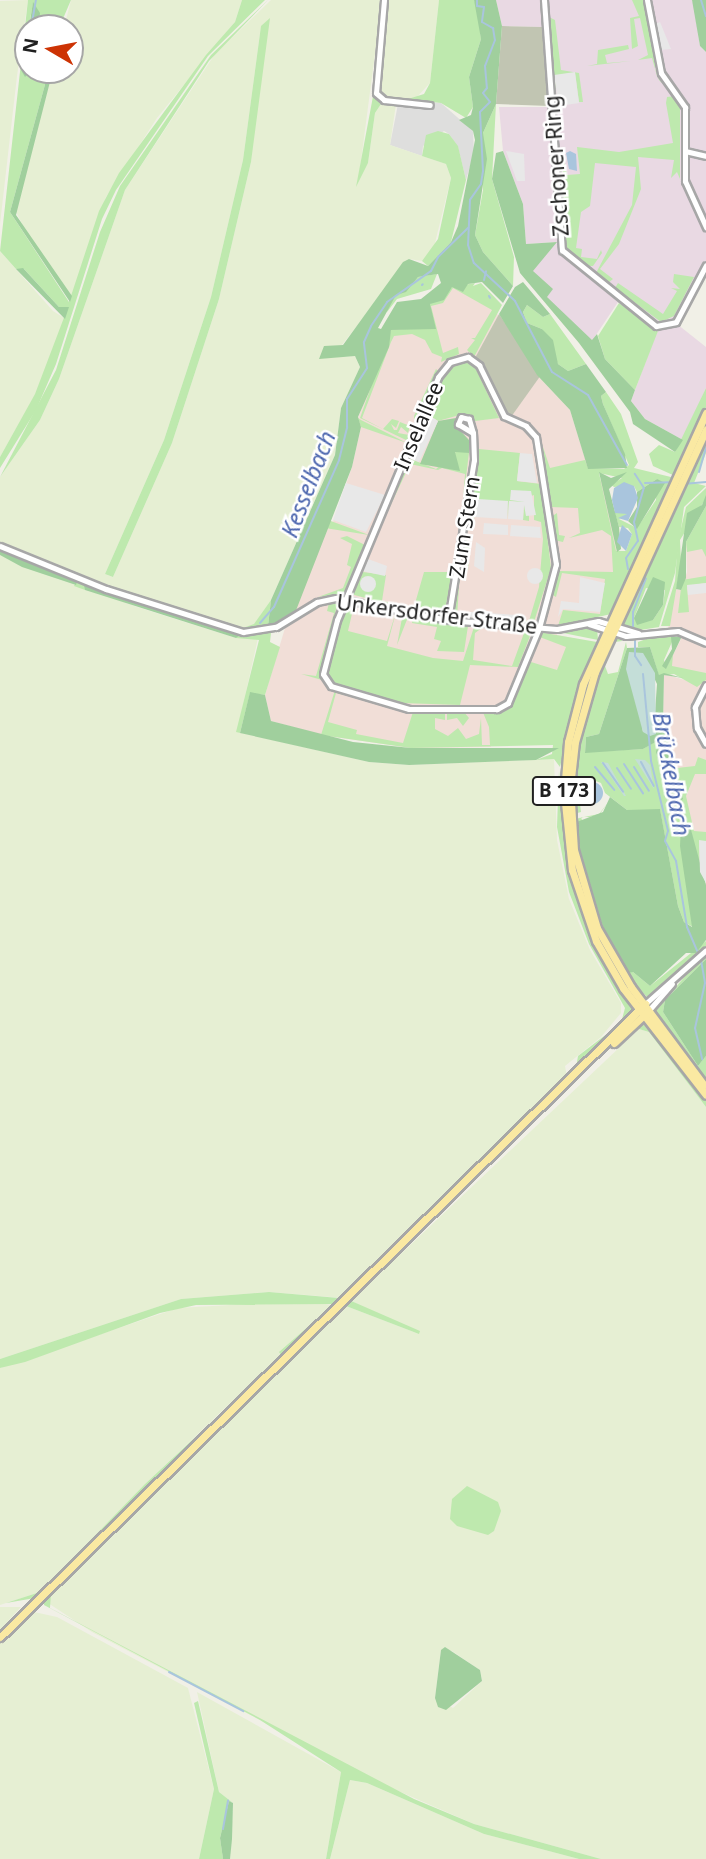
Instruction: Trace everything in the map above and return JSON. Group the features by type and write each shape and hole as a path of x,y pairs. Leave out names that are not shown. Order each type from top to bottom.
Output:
{"main road":[{"name":"B 173","path":"706,413 679,485 583,684 571,726 565,770 566,832 589,925 611,969 706,1088"},
{"name":"B 173","path":"683,475 706,429"},
{"name":"B 173","path":"644,1010 706,1095"},
{"path":"0,1637 644,1010"}],"street":[{"path":"384,0 376,93 384,100 430,105"},
{"name":"Zschoner Ring","path":"544,0 562,250 656,326 676,322 706,265"},
{"path":"647,0 661,73 685,107 685,181 706,227"},
{"path":"685,151 706,156"},
{"name":"Inselallee","path":"346,598 438,377 450,362 464,356 480,365 504,416 526,426 536,437 556,564 539,628"},
{"name":"Zum Stern","path":"448,620 474,460 473,433"},
{"name":"Unkersdorfer Straße","path":"0,546 106,589 243,632 265,631 317,602 346,598 448,620 539,628 574,625 585,621 638,633 678,631 706,643"},
{"path":"346,598 323,667 326,682 409,709 503,707 539,628"},
{"path":"706,685 695,706 697,728 706,744"},
{"path":"644,1010 706,950"}],"shaded area":[{"path":"28,0 26,14 14,14 16,84 0,224 0,1"},
{"path":"71,0 242,0 235,22 157,118 106,197 73,298 29,238 15,210 49,84 84,84 84,14 68,14"},
{"path":"271,0 382,0 359,176 368,163 375,113 383,101 396,104 390,145 446,164 451,178 434,247 422,261 409,259 342,345 319,358 355,356 360,367 341,408 335,455 271,600 254,625 243,628 113,589 0,543 0,477 40,420 59,379 125,190 215,54","holes":["261,26 251,162 219,299 172,443 113,577 105,574 164,440 211,297 243,160"]},
{"path":"385,0 439,0 430,83 415,99 387,99 377,88"},
{"path":"496,0 692,0 700,46 706,52 706,269 677,324 706,347 706,388 683,440 645,419 631,401 657,331 618,302 592,341 546,297 532,271 556,242 526,244 523,204 503,151 499,107 550,107 542,27 502,26"},
{"path":"660,22 671,49 660,50 655,24"},
{"path":"502,26 542,27 550,106 496,104"},
{"path":"575,72 579,103 559,106 554,75"},
{"path":"399,99 441,103 473,131 474,153 466,180 458,147 444,131 423,146 422,156 390,145"},
{"path":"506,151 524,154 525,181 517,181"},
{"path":"570,151 576,154 577,171 569,169 566,153"},
{"path":"0,251 53,311 66,319 35,395 0,457"},
{"path":"452,287 494,309 537,375 570,410 588,468 604,484 618,558 609,614 558,625 557,635 577,639 562,676 503,709 490,711 491,747 411,748 321,735 271,721 265,695 285,628 270,633 269,626 293,609 328,520 333,522 352,467 361,427 358,418 403,302 433,329 430,304"},
{"path":"499,314 541,375 511,417 506,415 475,358"},
{"path":"430,416 438,421 419,462 411,459"},
{"path":"520,453 532,454 537,483 517,481"},
{"path":"624,482 634,486 638,498 628,521 618,518 627,514 615,513 612,500 614,488"},
{"path":"346,483 385,495 366,532 333,520"},
{"path":"511,490 531,491 536,515 526,516 524,505 523,520 508,519 509,501 525,502 510,500"},
{"path":"478,499 508,501 507,519 475,517"},
{"path":"484,523 508,525 508,535 483,534"},
{"path":"511,525 540,527 541,538 510,536"},
{"path":"622,525 632,534 626,551 617,542"},
{"path":"476,542 485,548 484,572 474,566"},
{"path":"686,542 706,543 706,885 663,725 664,674 699,684 666,669 682,637 667,634 676,589 681,590 687,572"},
{"path":"0,555 137,607 236,638 258,638 237,732 369,762 409,765 554,759 557,840 569,899 590,950 621,1003 621,1013 601,1037 565,1066 567,1077 343,1298 269,1292 181,1299 0,1359"},
{"path":"368,559 387,566 385,576 362,571"},
{"path":"532,568 538,568 543,576 541,582 532,584 527,579 527,573"},
{"path":"365,576 371,576 376,584 374,590 365,592 360,587 360,581"},
{"path":"580,577 605,583 600,612 563,609 558,617 561,601 579,603"},
{"path":"706,583 706,593 688,595 687,585"},
{"path":"457,611 517,615 517,619 457,617"},
{"path":"629,652 643,653 655,673 656,734 650,736 643,732 626,669"},
{"path":"635,759 645,760 650,765 654,789"},
{"path":"601,762 608,763 626,796 624,796"},
{"path":"592,782 600,785 603,793 600,801 592,804 584,801 581,793 584,785"},
{"path":"699,840 706,841 706,883 700,872"},
{"path":"639,1029 649,1032 706,1107 706,1859 601,1859 474,1824 380,1783 92,1632 48,1603 51,1593 346,1306 419,1334 351,1301","holes":["441,1650 452,1651 480,1670 482,1681 453,1708 435,1698"]},
{"path":"300,1301 334,1305 146,1483 40,1592 0,1605 0,1368 178,1308"},
{"path":"0,1607 21,1607 0,1630"},
{"path":"34,1612 57,1617 188,1688 214,1789 199,1859 0,1859 0,1643"},
{"path":"197,1692 341,1772 326,1859 230,1859 233,1803 219,1792"},
{"path":"350,1780 367,1783 484,1834 579,1859 330,1859"}],"green space":[{"path":"28,0 71,0 65,14 38,14 33,3 31,14 26,14"},
{"path":"242,0 265,0 208,56 116,190 102,219 56,364 36,410 0,468 0,457 35,394 68,307 59,307 24,269 16,269 0,251 19,84 45,84 10,212 69,302 99,211 119,173 206,55 235,22"},
{"path":"268,0 209,61 125,190 59,379 40,420 0,477 56,370 100,232 120,186 211,55"},
{"path":"439,0 474,0 478,10 481,39 469,77 473,107 466,118 441,103 408,99 424,94 430,83"},
{"path":"474,0 496,0 502,26 496,104 483,133 487,159 475,235 483,252 513,286 503,303 482,282 468,284 463,292 452,287 444,300 430,304 436,329 391,330 389,347 358,417 361,427 352,467 295,613 268,626 271,600 335,455 341,408 360,367 355,356 319,359 324,346 343,345 403,262 409,259 428,266 451,242 458,226 475,140 473,131 459,120 471,115 473,107 469,77 481,39","holes":["438,274 441,283 421,299 397,302 381,329 378,328 396,295 406,292 418,277"]},
{"path":"632,0 645,0 657,68 666,85 660,76 655,63 655,68 665,86 659,80 657,76 652,58 638,60 648,55 640,18 634,19 638,46 632,49 630,18 639,16"},
{"path":"692,0 706,0 706,52 700,46"},
{"path":"33,2 40,14 31,14"},
{"path":"549,17 555,20 561,70 579,73 583,102 579,102 575,73 555,76 557,107"},
{"path":"270,18 251,162 219,299 172,443 113,577 105,574 164,440 211,297 243,160 261,26"},
{"path":"628,45 629,49 605,55 607,63 631,61 587,66 597,64 598,50"},
{"path":"45,84 49,84 16,215 72,296 70,302 10,212"},
{"path":"374,91 383,101 375,113 368,163 356,187"},
{"path":"675,96 680,108 680,179 677,172 671,178 674,160 638,157 641,189 619,244 600,269 613,279 608,283 596,273 632,205 636,167 595,163 590,206 581,212 576,248 582,249 581,257 597,259 601,250 602,253 593,266 587,266 570,253 583,266 567,253 561,243 562,169 565,201 565,196 561,146 567,175 580,174 577,147 619,152 673,143 666,103 667,97"},
{"path":"496,104 492,179 514,257 513,286 483,252 475,235 483,190 483,133"},
{"path":"438,131 449,134 458,146 466,180 451,242 428,266 422,261 438,239 451,178 446,164 422,156 426,135"},
{"path":"503,151 523,204 526,244 557,242 533,271 553,289 547,297 592,340 597,334 605,359 635,390 631,401 645,419 683,440 675,452 633,424 630,412 579,343 520,273 492,179 496,153"},
{"path":"23,268 59,307 69,307 65,319 16,269"},
{"path":"437,274 431,289 397,299 387,312 388,303 418,277"},
{"path":"674,274 694,277 674,316 661,322 615,288 618,283 663,314 677,291 671,288 680,289 673,282"},
{"path":"523,282 550,314 543,317 527,305 523,312 527,323 542,329 553,340 558,364 568,371 586,364 606,392 601,396 603,404 625,454 627,468 588,469 570,410 537,375 499,314 515,287"},
{"path":"481,283 502,305 474,357 467,350 475,340 471,338 475,338 492,310 453,288 443,303 431,306 443,353 458,347 459,354 441,362 442,357 432,353 425,340 412,334 394,336 362,418 383,429 360,418 391,330 432,327 430,304 452,287"},
{"path":"619,303 658,331 635,390 605,359 598,336"},
{"path":"527,305 543,317 550,314 586,364 568,371 558,364 542,329 527,323 523,312"},
{"path":"460,361 474,365 499,418 475,421 479,449 520,453 517,481 541,484 551,568 533,625 471,620 455,618 452,615 464,539 470,542 468,570 460,571 457,617 529,621 539,587 543,539 541,522 534,520 534,495 523,499 529,521 523,520 524,503 509,501 508,519 507,501 478,505 471,529 465,532 475,459 471,419 463,414 438,421 430,416 422,425 441,378"},
{"path":"436,369 438,371 414,420 414,416"},
{"path":"706,388 706,407 675,476 653,466 649,454 659,445 675,452"},
{"path":"606,392 621,414 638,462 634,468 675,478 611,614 558,626 563,610 600,614 605,579 562,573 556,597 551,594 559,571 613,572 611,536 602,530 569,538 580,533 578,508 550,507 544,465 531,426 538,432 550,468 585,460 588,468 624,469 629,465 601,396","holes":["599,473 622,478 611,485 634,486 637,492 657,479 656,500 637,528 619,519 630,513 615,513 619,527 628,528 632,534 626,551 616,551"]},
{"path":"358,418 361,420 407,443 361,427"},
{"path":"456,418 455,425 469,440 469,453 455,452 460,471 420,464 438,421"},
{"path":"392,419 399,421 396,428 391,424 394,430 397,430 400,422 410,426 408,433 401,427 398,433 409,435 412,428 408,440 383,429"},
{"path":"706,435 706,453 694,483 706,486 684,507 675,573 659,627 634,631 623,626 623,616","holes":["646,588 665,590 663,605 653,620 634,618"]},
{"path":"458,450 469,453 463,501 465,474 442,468 438,470 410,464 371,547 408,458 436,469"},
{"path":"599,472 611,478 627,472 609,489 619,527 621,549 617,552"},
{"path":"657,479 665,483 637,529 628,521 637,507 637,492"},
{"path":"706,488 706,498 680,540 681,561 670,626 661,626 675,581 678,541 686,507"},
{"path":"706,495 706,506 686,542 686,578 681,590 676,589 687,513 702,505"},
{"path":"706,506 706,557 702,549 687,552 686,542"},
{"path":"557,513 559,535 565,536 563,542 554,540 551,517"},
{"path":"328,520 369,535 325,528 304,581"},
{"path":"347,536 365,545 345,593 318,597 343,588 351,567 347,565 352,544 340,538"},
{"path":"0,543 113,589 243,628 254,624 271,600 268,626 243,629 86,581 85,590 74,586 76,582 14,557 0,549"},
{"path":"0,549 77,582 76,585 22,567 0,555"},
{"path":"457,550 444,615 405,609 351,594 361,564 369,554 363,572 386,575 382,601 414,607 424,572 450,572"},
{"path":"706,576 706,583 687,586 689,612 678,613 682,580"},
{"path":"653,577 665,582 663,605 653,620 637,625 634,618"},
{"path":"84,585 239,632 240,635 236,638 85,590"},
{"path":"338,602 321,668 322,680 301,674 316,676 334,613 327,611 329,603"},
{"path":"350,602 380,610 354,605 348,631 387,641 395,615 384,611 408,617 397,645 402,618 395,616 387,646 433,658 463,661 474,627 482,628 475,633 473,660 512,666 524,633 498,629 528,631 530,636 518,667 470,665 460,705 401,703 332,682 326,672 328,680 335,685 325,678 325,669 338,621 335,637"},
{"path":"323,604 271,633 270,642 280,647 265,695 250,693 240,733 236,732 259,640 236,638 239,632 271,632"},
{"path":"414,616 468,626 464,652 437,651 441,641 434,639 437,627 412,623"},
{"path":"588,625 597,628 598,640 563,633"},
{"path":"539,632 597,642 576,698 560,767 554,759 536,760 552,754 553,745 411,748 321,735 335,690 326,685 398,708 336,693 328,722 357,730 356,734 403,743 413,712 445,711 445,720 435,718 435,729 448,736 458,728 466,739 479,734 481,718 482,745 490,745 489,727 482,710 506,707 535,642 531,662 557,670 566,647 537,636"},
{"path":"660,634 675,635 664,660 666,668 673,655 672,666 706,673 706,680 697,687 674,674 659,676 650,647 638,647 638,642"},
{"path":"682,636 666,669 662,666 672,649 671,637"},
{"path":"620,637 622,641 615,642 605,666 608,674 618,672 626,642 627,648 599,734 586,737 585,752 643,749 659,739 660,771 672,817 675,804 682,799 663,725 677,768 695,766 698,757 706,760 706,774 695,774 686,796 694,831 706,832 706,841 699,841 700,872 690,827 680,830 693,927 684,922 678,906 660,810 627,810 605,793 601,783 588,778 578,788 581,812 574,814 576,751 592,687 610,645"},
{"path":"650,647 659,675 664,673 683,678 664,675 663,725 683,799 675,804 672,817 656,752 659,740 643,749 585,753 586,737 599,734 627,648","holes":["642,653 657,684 655,712 643,732 637,696"]},
{"path":"250,692 265,695 271,721 353,742 411,748 559,748 536,760 409,765 369,762 240,733"},
{"path":"447,711 463,711 469,718 463,726 457,718 447,720"},
{"path":"559,771 565,845 576,894 589,932 634,1008 633,1013 576,1068 578,1056 621,1023 625,1008 589,944 569,892 557,827"},
{"path":"610,797 627,810 660,809 678,906 684,922 692,927 680,846 681,825 690,826 706,885 706,940 696,953 686,953 650,986 633,972 627,973 609,943 578,855 574,823 603,812"},
{"path":"581,818 633,972 650,986 706,941 706,947 647,997 625,973 599,927 573,821"},
{"path":"706,952 706,959 665,1000 663,1012 698,1066 706,1056 706,1085 655,1011"},
{"path":"706,959 706,1056 698,1066 663,1012 665,1000"},
{"path":"642,1023 706,1097 706,1107 649,1032 639,1029 637,1024"},
{"path":"269,1292 339,1298 339,1303 35,1598 6,1603 40,1592 145,1484 282,1356 279,1352 334,1304 196,1305 160,1313 25,1362 0,1368 0,1359 181,1299"},
{"path":"349,1300 420,1331 419,1334 346,1306"},
{"path":"255,1391 51,1593 50,1608 414,1799 474,1824 601,1859 579,1859 484,1834 367,1783 350,1780 330,1859 326,1859 341,1772 260,1720 44,1605 44,1597"},
{"path":"467,1486 498,1502 501,1511 494,1531 488,1535 457,1526 450,1519 452,1499"},
{"path":"445,1647 480,1670 482,1681 446,1710 438,1707 435,1698 441,1650"},
{"path":"198,1701 219,1792 233,1803 229,1801 220,1838 223,1859 199,1859 214,1789 194,1703"},
{"path":"229,1801 233,1803 230,1859 223,1859 220,1838"}],"waterway":[{"path":"34,14 36,0"},
{"name":"Brückelbach","path":"477,0 477,6 484,7 482,22 493,28 495,40 485,66 487,88 483,93 490,102 480,112 483,171 481,184 470,200 468,245 474,263 515,301 552,372 588,395 627,465"},
{"path":"701,0 706,16"},
{"name":"Kesselbach","path":"260,623 274,607 339,460 347,427 347,399 367,368 364,342 371,326 387,302 431,271 438,257 468,228"},
{"name":"Brückelbach","path":"484,280 486,271"},
{"path":"699,472 706,448"},
{"name":"Brückelbach","path":"628,569 626,558 638,541 634,522 644,488 635,474"},
{"path":"645,483 670,482"},
{"path":"683,484 706,482"},
{"name":"Brückelbach","path":"633,628 633,612 646,578"},
{"name":"Brückelbach","path":"635,640 635,656 641,665"},
{"name":"Brückelbach","path":"643,674 651,761 668,831 665,841 676,861 687,927 697,951"},
{"path":"641,762 654,786"},
{"path":"603,763 623,792"},
{"path":"624,764 643,793"},
{"path":"595,767 614,790"},
{"path":"634,767 649,791"},
{"path":"617,768 631,789"},
{"name":"Brückelbach","path":"701,960 705,983 695,1028 702,1059"},
{"path":"169,1672 243,1711"},
{"path":"223,1829 228,1800"}]}
